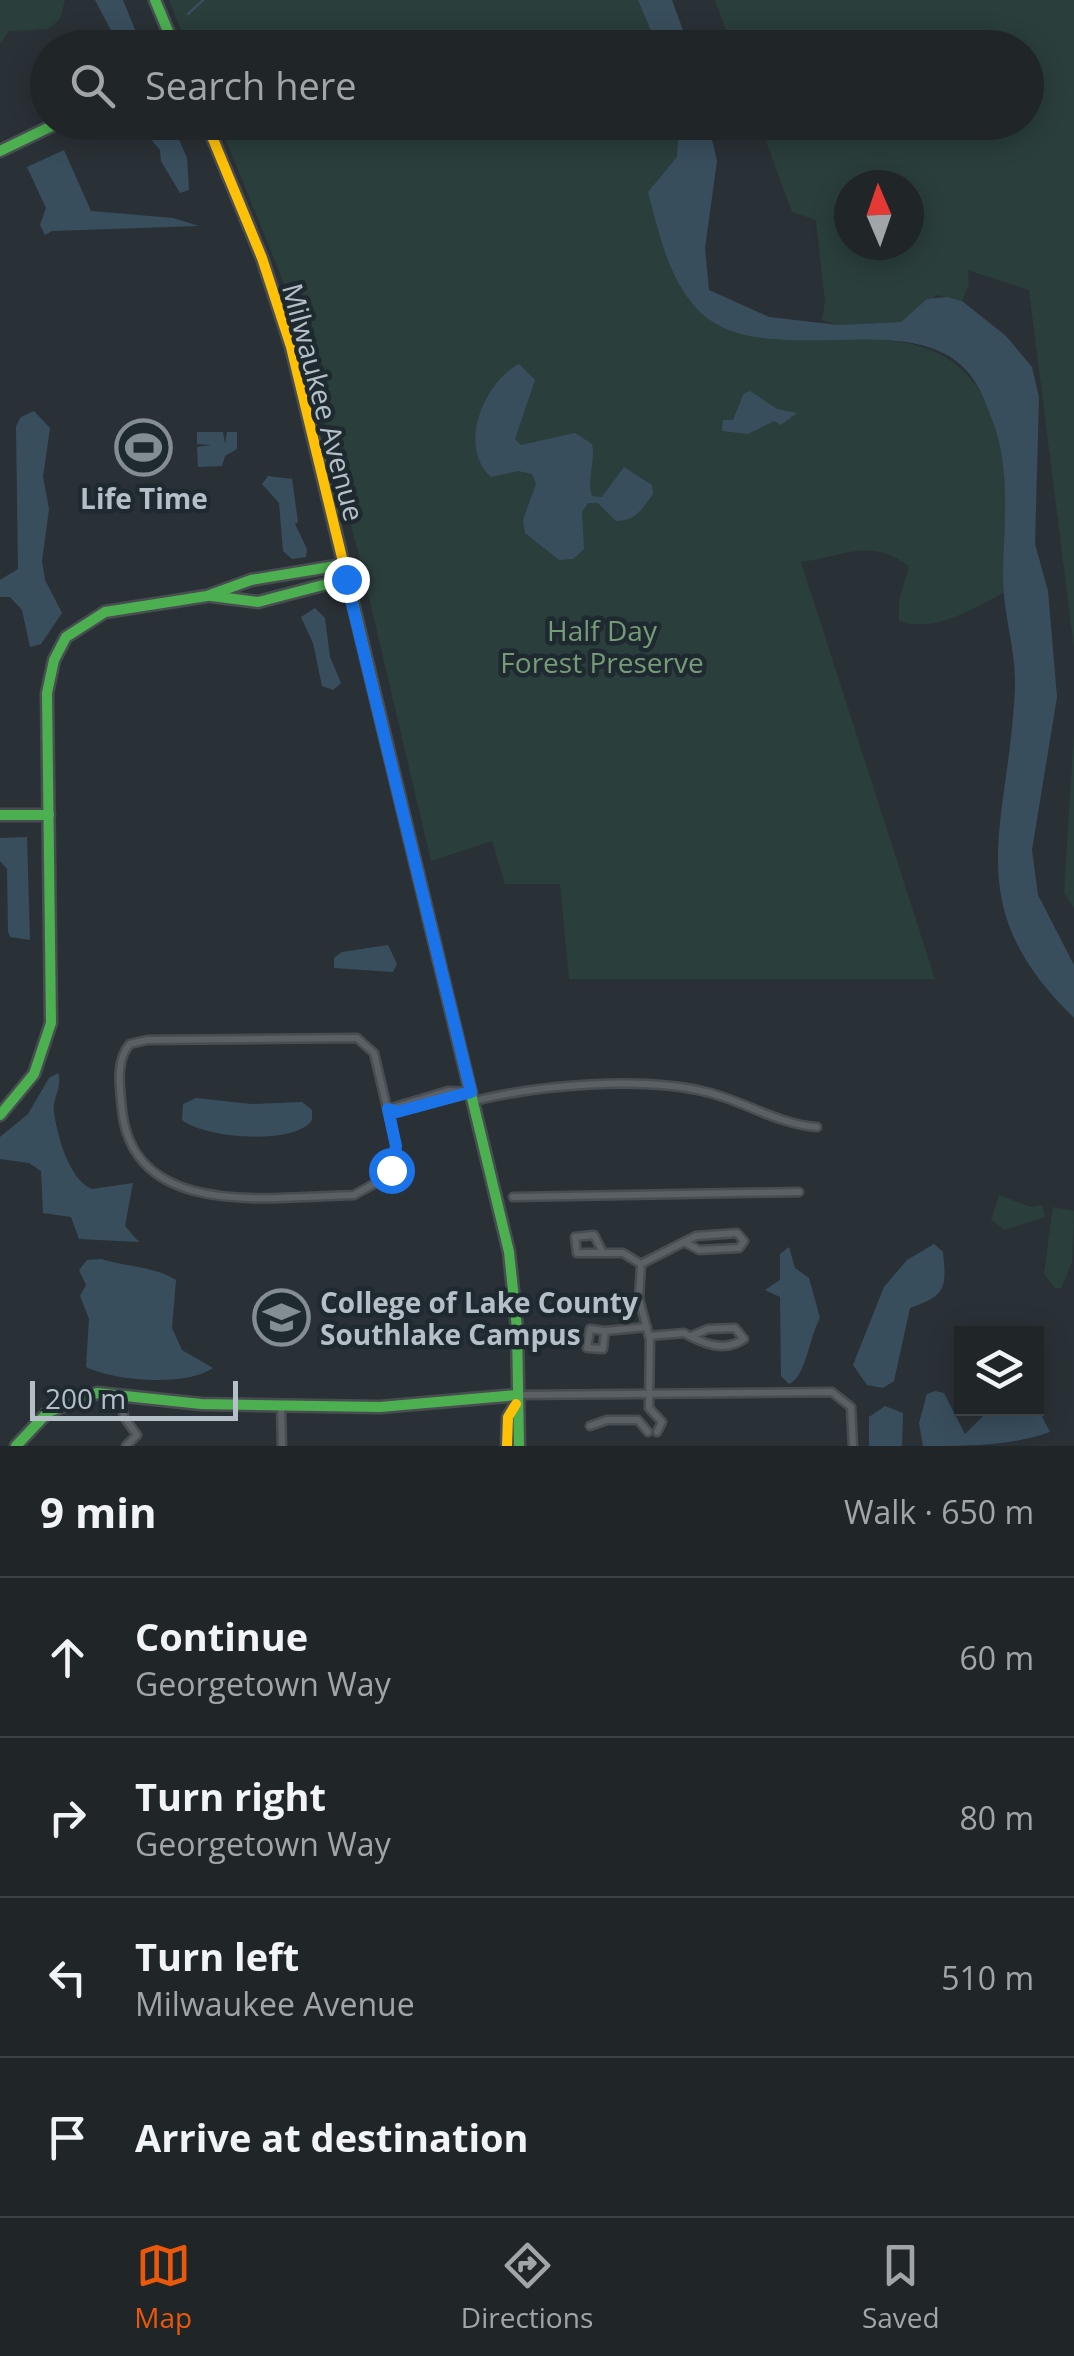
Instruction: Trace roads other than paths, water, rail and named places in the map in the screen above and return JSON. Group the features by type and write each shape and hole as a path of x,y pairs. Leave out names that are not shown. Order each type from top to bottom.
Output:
{"street":[{"path":"156,0 168,30"},
{"path":"0,152 30,137"},
{"name":"Milwaukee Avenue","path":"213,140 262,258 291,346 509,1252 517,1328 519,1446"},
{"path":"208,596 250,580 300,578 342,565"},
{"path":"0,1116 34,1074 51,1022 46,693 63,646 78,627 112,606 208,596 258,602 346,579"},
{"path":"0,815 49,814"},
{"path":"356,1038 374,1053 388,1109 394,1161 371,1190 355,1195 200,1195 167,1181 136,1150 122,1114 120,1062 130,1044 147,1040 356,1038"},
{"path":"388,1109 448,1090 472,1096 670,1085 716,1094 770,1118 817,1127"},
{"path":"513,1198 799,1192"},
{"path":"641,1264 684,1242 696,1236 737,1233 744,1241 739,1248 699,1250 684,1242"},
{"path":"604,1253 594,1235 575,1236 578,1254 629,1254 641,1264"},
{"path":"590,1426 638,1420 650,1408 648,1332 640,1298 641,1264"},
{"path":"605,1331 691,1336 708,1329 735,1328 744,1339 715,1346 696,1343 691,1336"},
{"path":"16,1446 48,1412 96,1393 201,1404 380,1407 650,1394 839,1394 851,1407 853,1446"},
{"path":"120,1396 124,1417 137,1435 126,1446"},
{"name":"Milwaukee Avenue","path":"507,1446 508,1417 516,1400"},
{"path":"281,1406 282,1446"},
{"path":"638,1420 652,1432 661,1418 650,1408"}],"water":[{"path":"95,0 123,0 135,30 111,30"},
{"path":"638,0 672,0 683,30 651,30"},
{"path":"151,140 179,140 187,158 189,190 180,193 161,161 160,150"},
{"path":"678,140 712,140 717,161 705,248 709,290 769,317 838,325 901,322 927,299 947,297 962,301 1006,336 1032,367 1039,397 1035,544 1048,591 1057,697 1032,850 1038,895 1074,965 1074,1018 1037,976 1014,937 1002,899 998,861 1000,822 1015,672 1003,587 1002,459 985,401 965,369 939,351 908,342 758,337 725,328 698,310 672,269 648,192 677,157"},
{"path":"64,150 91,211 173,218 199,226 52,231 45,235 40,225 46,208 27,167"},
{"path":"519,364 535,380 515,439 521,445 575,433 592,444 592,496 602,497 624,467 652,485 653,494 629,519 616,521 598,503 588,503 582,512 584,549 573,559 559,560 525,533 523,520 536,484 532,474 518,471 491,477 476,449 479,416 486,400 506,373"},
{"path":"750,391 777,409 797,413 781,425 774,421 748,434 722,431 723,420 733,420 744,393"},
{"path":"34,411 50,428 43,477 49,509 42,561 45,580 62,613 41,644 30,647 22,610 10,597 0,597 0,580 18,569 16,426 21,417"},
{"path":"197,432 223,432 225,444 227,432 237,432 237,449 225,456 222,466 198,467 197,447 211,445 197,444"},
{"path":"268,476 292,479 298,522 295,524 307,549 306,557 292,559 283,551 279,503 262,484"},
{"path":"315,608 325,618 330,657 341,683 333,690 322,686 313,643 301,617"},
{"path":"27,837 30,940 10,937 7,869 0,861 0,838"},
{"path":"388,945 397,964 393,972 334,968 334,958 342,952"},
{"path":"58,1073 54,1112 71,1167 92,1189 133,1183 125,1226 139,1242 79,1239 71,1217 43,1213 41,1171 29,1163 0,1159 0,1137 28,1114 49,1078"},
{"path":"196,1098 251,1104 302,1102 312,1110 312,1120 288,1134 228,1135 182,1120 183,1104"},
{"path":"934,1244 943,1252 944,1283 937,1295 910,1308 894,1381 883,1388 867,1385 853,1365 884,1287 907,1260"},
{"path":"789,1247 795,1268 809,1278 820,1318 803,1365 789,1384 781,1376 780,1297 765,1290 780,1280 780,1254"},
{"path":"101,1259 149,1269 176,1280 172,1328 182,1350 213,1368 185,1378 150,1380 114,1376 86,1367 89,1319 80,1296 86,1285 79,1270 87,1260"},
{"path":"944,1393 965,1434 983,1416 1042,1416 1050,1432 1004,1443 923,1446 919,1423 927,1394"},
{"path":"885,1406 903,1413 902,1446 869,1446 869,1417"}],"waterway":[{"path":"188,14 203,0"}],"place":[{"name":"Life Time","path":"144,447"},
{"name":"College of Lake County Southlake Campus","path":"281,1318"}],"park label":[{"name":"Half Day Forest Preserve","path":"602,646"}]}
